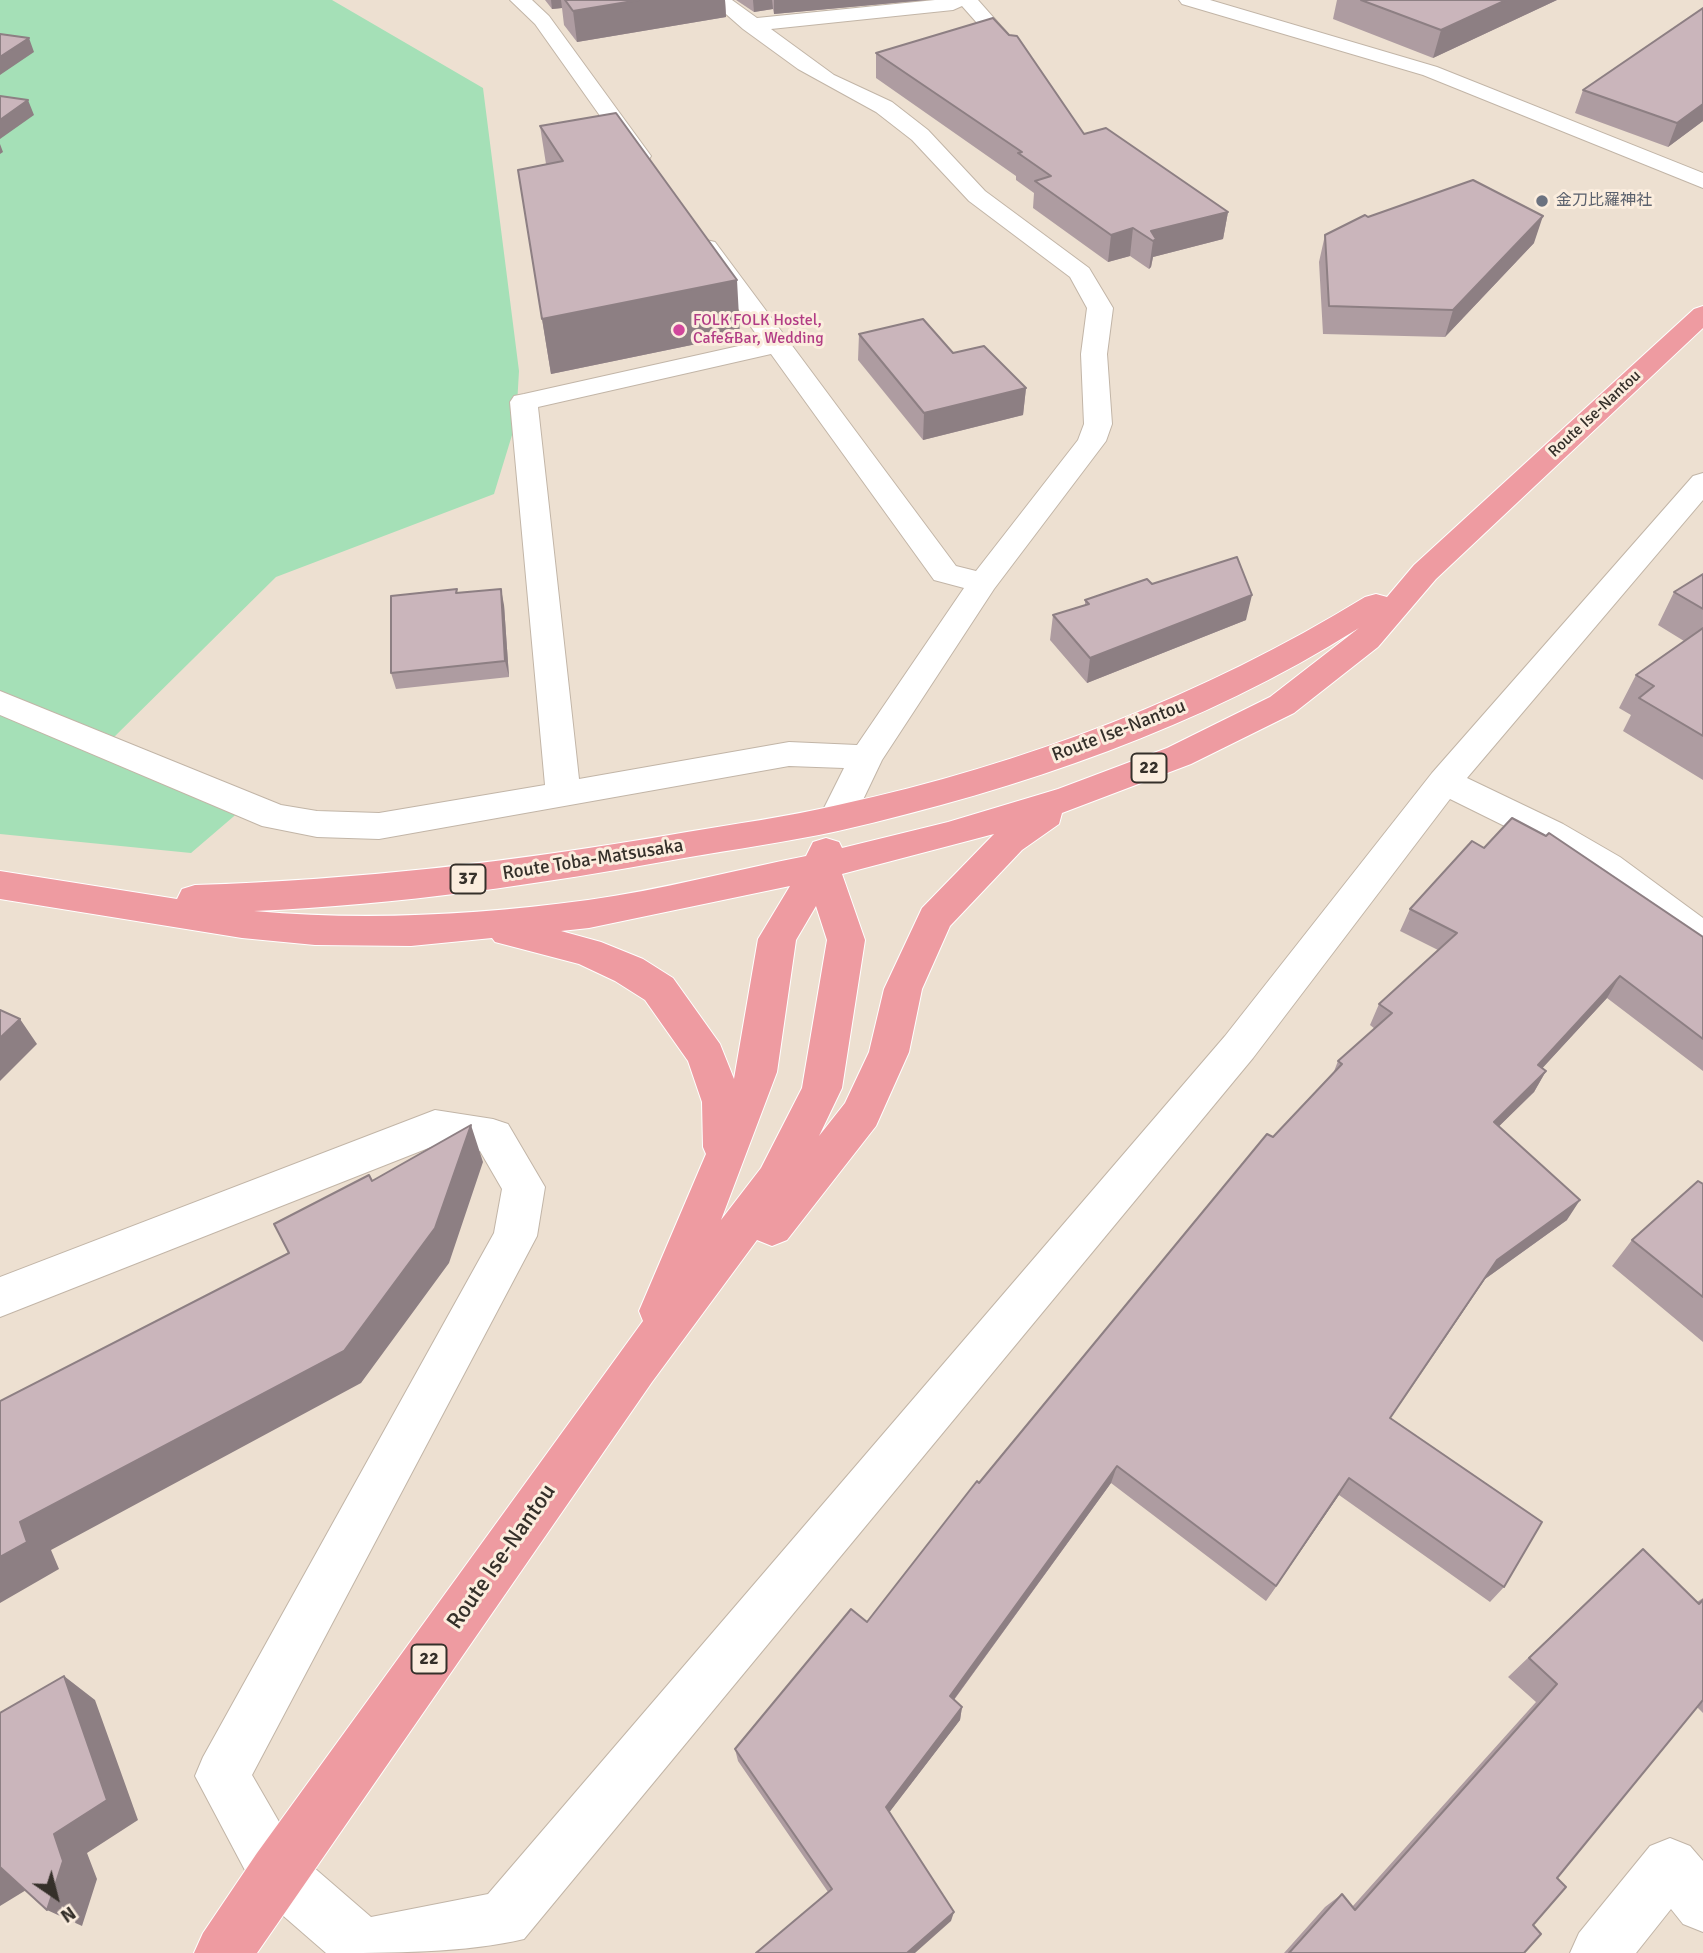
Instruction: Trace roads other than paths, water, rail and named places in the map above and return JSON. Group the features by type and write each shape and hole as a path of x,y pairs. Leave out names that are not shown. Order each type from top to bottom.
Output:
{"main road":[{"name":"Route Ise-Nantou","path":"821,866 949,835 1070,799 1179,756 1282,705 1367,640 1424,572 1703,314"},
{"name":"Route Ise-Nantou","path":"636,1367 725,1160 757,1072 777,939 821,866 837,818 948,790 1052,757 1142,723 1257,673 1342,627 1424,572"},
{"path":"636,1367 754,1250 861,1114 889,1052 903,989 935,918 1009,841 1070,799"},
{"name":"Route Toba-Matsusaka","path":"95,900 239,898 396,887 576,865 837,818"},
{"name":"Route Ise-Nantou","path":"223,1953 276,1873 636,1367 776,1181 822,1088 846,940 821,866"},
{"name":"Route Toba-Matsusaka","path":"0,885 242,924 315,931 411,932 589,914 821,866"},
{"path":"468,926 528,935 588,952 629,970 659,989 706,1055 722,1102 725,1160"}],"street":[{"path":"520,0 555,18 655,177"},
{"path":"720,0 816,72 884,107 920,135 977,195 1080,273 1100,307 1094,354 1098,424 1092,440 984,583 866,757 837,818"},
{"path":"1189,0 1430,71 1703,181"},
{"path":"750,25 960,2 1016,55"},
{"path":"688,222 944,573 984,583"},
{"path":"563,794 524,402 777,345"},
{"path":"0,1297 435,1127 493,1136 524,1187 515,1236 222,1776 276,1873 363,1947 504,1919 1240,1047 1444,782 1703,482"},
{"path":"0,702 275,817 317,824 379,826 789,754 866,757"},
{"path":"1444,782 1550,833 1696,923"},
{"path":"1600,1953 1670,1866 1703,1903"}],"place":[{"name":"金刀比羅神社","path":"1542,201"},
{"name":"FOLK FOLK Hostel, Cafe&Bar, Wedding","path":"679,330"}]}
